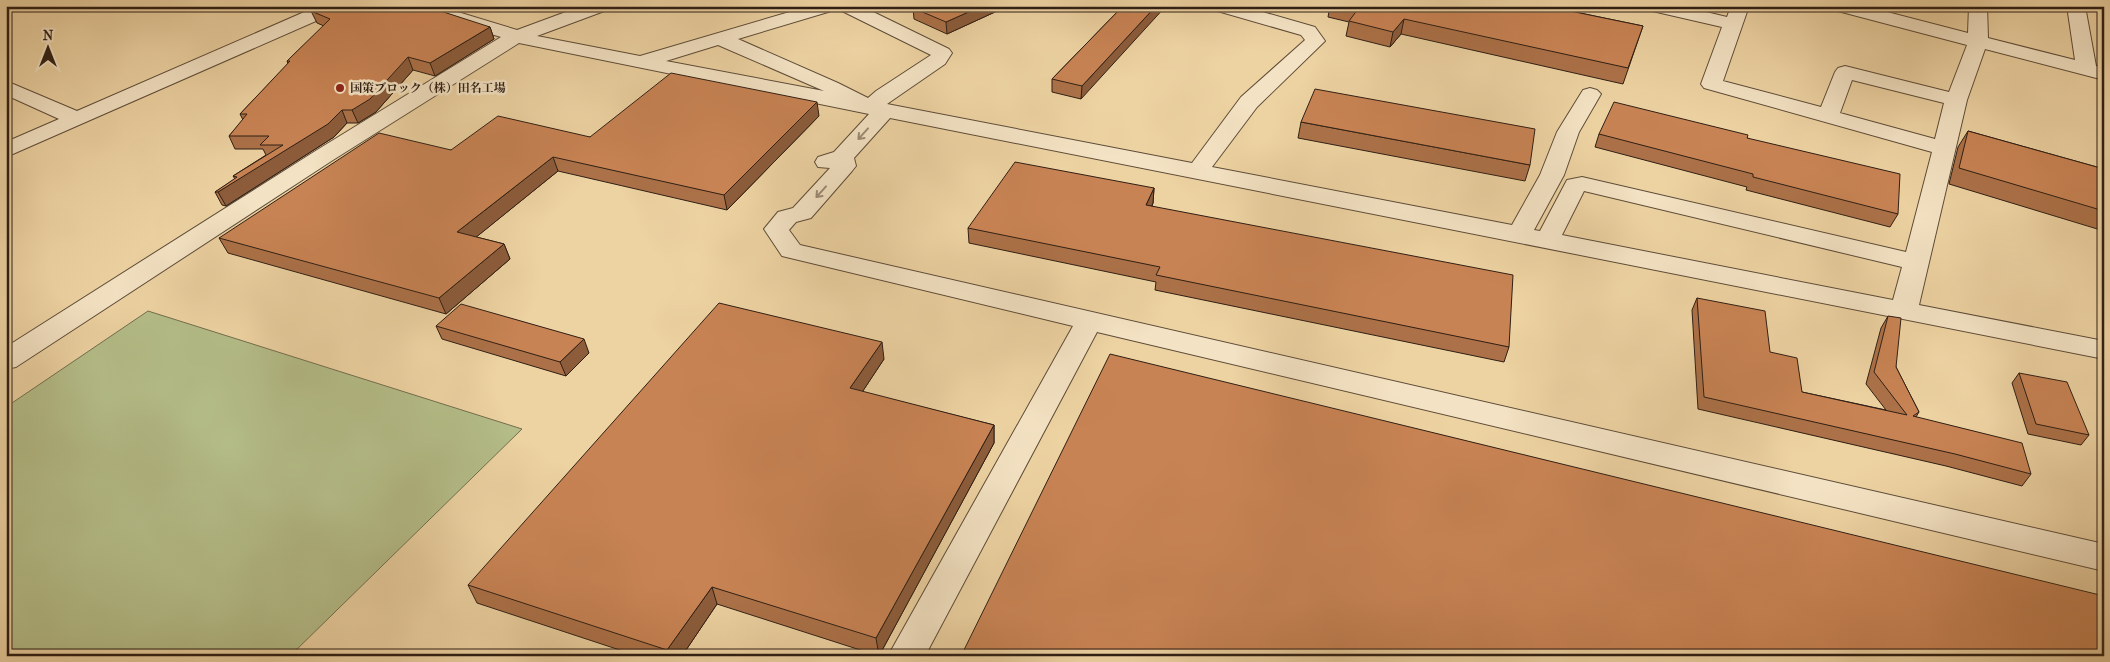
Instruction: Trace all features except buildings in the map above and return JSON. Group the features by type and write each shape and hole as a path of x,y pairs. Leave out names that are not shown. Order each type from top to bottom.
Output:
{"street":[{"path":"6,150 334,6"},
{"path":"417,6 515,37 2104,350"},
{"path":"6,360 325,155 515,37 598,6"},
{"path":"638,62 831,6"},
{"path":"846,6 942,53 938,60 883,95 878,109 842,157 844,166 802,213 786,217 776,229 791,251 2104,558"},
{"path":"1197,172 1249,102 1314,42 1308,31 1221,6"},
{"path":"1269,20 1288,6"},
{"path":"1656,6 1737,15 1711,84 1944,148"},
{"path":"1841,6 2095,72"},
{"path":"1904,312 1956,100 1978,42 1978,6"},
{"path":"2076,6 2095,72"},
{"path":"720,39 878,109"},
{"path":"1828,116 1847,69 1956,100"},
{"path":"6,87 78,119"},
{"path":"1519,235 1552,175 1568,132 1590,94"},
{"path":"1547,241 1575,185 1582,184 1916,262"},
{"path":"906,656 1089,321"}],"green space":[{"path":"148,311 522,429 290,656 6,656 6,407"}],"place":[{"name":"国策ブロック（株）田名工場","path":"340,88"}]}
